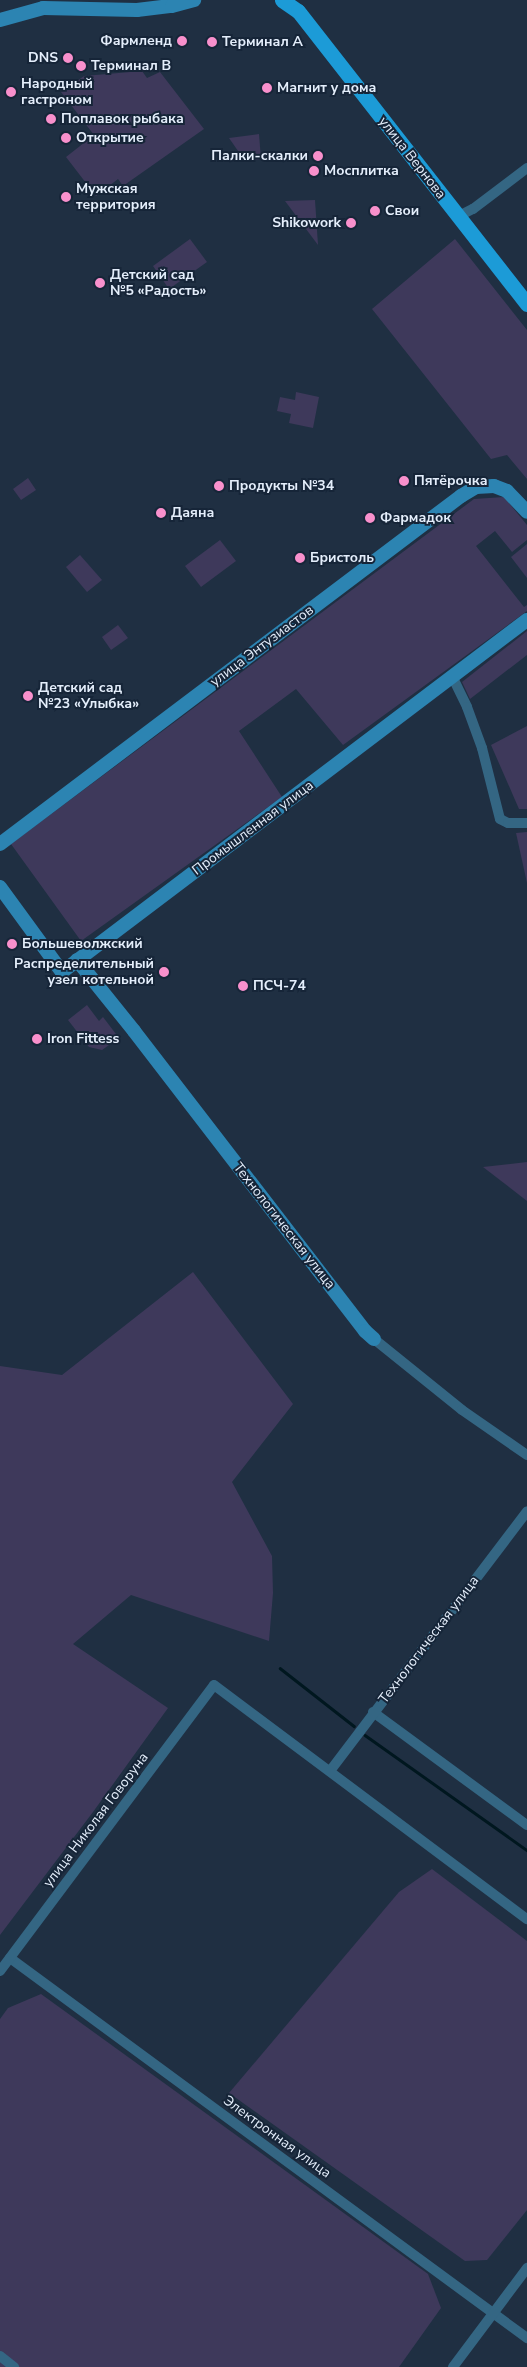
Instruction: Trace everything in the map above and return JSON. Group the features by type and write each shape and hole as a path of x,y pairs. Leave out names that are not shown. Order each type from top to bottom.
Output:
{"main road":[{"name":"улица Вернова","path":"282,0 297,6 457,217 527,304"}],"street":[{"path":"0,20 43,8 137,10 172,6 194,0"},
{"path":"457,217 473,209 527,168"},
{"name":"улица Энтузиастов","path":"0,844 461,496 476,487 494,486 507,492 527,512"},
{"name":"Промышленная улица","path":"0,887 62,972 453,678 527,620"},
{"path":"453,678 467,706 482,748 500,819 508,823 527,823"},
{"name":"Технологическая улица","path":"77,960 134,1031 364,1331 462,1410 527,1455"},
{"name":"Технологическая улица","path":"527,1511 373,1712 527,1825"},
{"name":"улица Николая Говоруна","path":"0,1971 214,1685 330,1771"},
{"path":"373,1712 330,1771 527,1919"},
{"name":"Электронная улица","path":"10,1958 527,2338"},
{"path":"453,2367 527,2268"},
{"path":"0,2356 14,2367"}],"shaded area":[{"path":"142,71 147,78 160,72 204,129 123,186 118,179 96,196 66,157 94,135 61,92 84,76"},
{"path":"259,134 261,159 245,161 229,138"},
{"path":"315,200 318,245 285,201"},
{"path":"190,239 207,262 169,289 153,266"},
{"path":"455,239 527,330 527,479 507,455 491,459 372,309"},
{"path":"296,392 319,397 313,428 289,423 291,414 277,411 280,397 295,400"},
{"path":"28,478 36,490 21,500 13,489"},
{"path":"504,497 527,525 527,540 512,552 495,531 476,546 524,607 527,605 527,611 343,745 296,689 239,731 282,797 81,941 11,844 474,499"},
{"path":"220,540 236,561 201,587 185,566"},
{"path":"527,544 527,578 511,557"},
{"path":"80,555 102,580 87,592 66,567"},
{"path":"118,625 128,638 111,650 102,637"},
{"path":"527,631 527,655 470,699 462,682"},
{"path":"527,726 527,809 519,809 491,745"},
{"path":"527,832 527,883 516,833"},
{"path":"87,1005 99,1021 103,1017 119,1038 102,1050 89,1047 68,1020"},
{"path":"527,1162 527,1201 483,1167"},
{"path":"193,1272 293,1404 232,1482 272,1556 273,1593 269,1641 131,1595 73,1644 168,1708 93,1812 0,1935 0,1366 62,1375"},
{"path":"432,1869 527,1941 527,2210 487,2260 465,2261 229,2093 399,1892"},
{"path":"41,1994 428,2274 441,2308 399,2367 0,2367 0,2019 8,2008"}],"waterway":[{"path":"280,1668 354,1726"},
{"path":"365,1735 527,1850"}],"place":[{"name":"Фармленд","path":"182,41"},
{"name":"Терминал А","path":"212,42"},
{"name":"DNS","path":"68,58"},
{"name":"Терминал B","path":"81,66"},
{"name":"Магнит у дома","path":"267,88"},
{"name":"Народный гастроном","path":"11,92"},
{"name":"Поплавок рыбака","path":"51,119"},
{"name":"Открытие","path":"66,138"},
{"name":"Палки-скалки","path":"318,156"},
{"name":"Мосплитка","path":"314,171"},
{"name":"Мужская территория","path":"66,197"},
{"name":"Свои","path":"375,211"},
{"name":"Shikowork","path":"351,223"},
{"name":"Детский сад №5 «Радость»","path":"100,283"},
{"name":"Пятёрочка","path":"404,481"},
{"name":"Продукты №34","path":"219,486"},
{"name":"Даяна","path":"161,513"},
{"name":"Фармадок","path":"370,518"},
{"name":"Бристоль","path":"300,558"},
{"name":"Детский сад №23 «Улыбка»","path":"28,696"},
{"name":"Большеволжский","path":"12,944"},
{"name":"Распределительный узел котельной","path":"164,972"},
{"name":"ПСЧ-74","path":"243,986"},
{"name":"Iron Fittess","path":"37,1039"}]}
